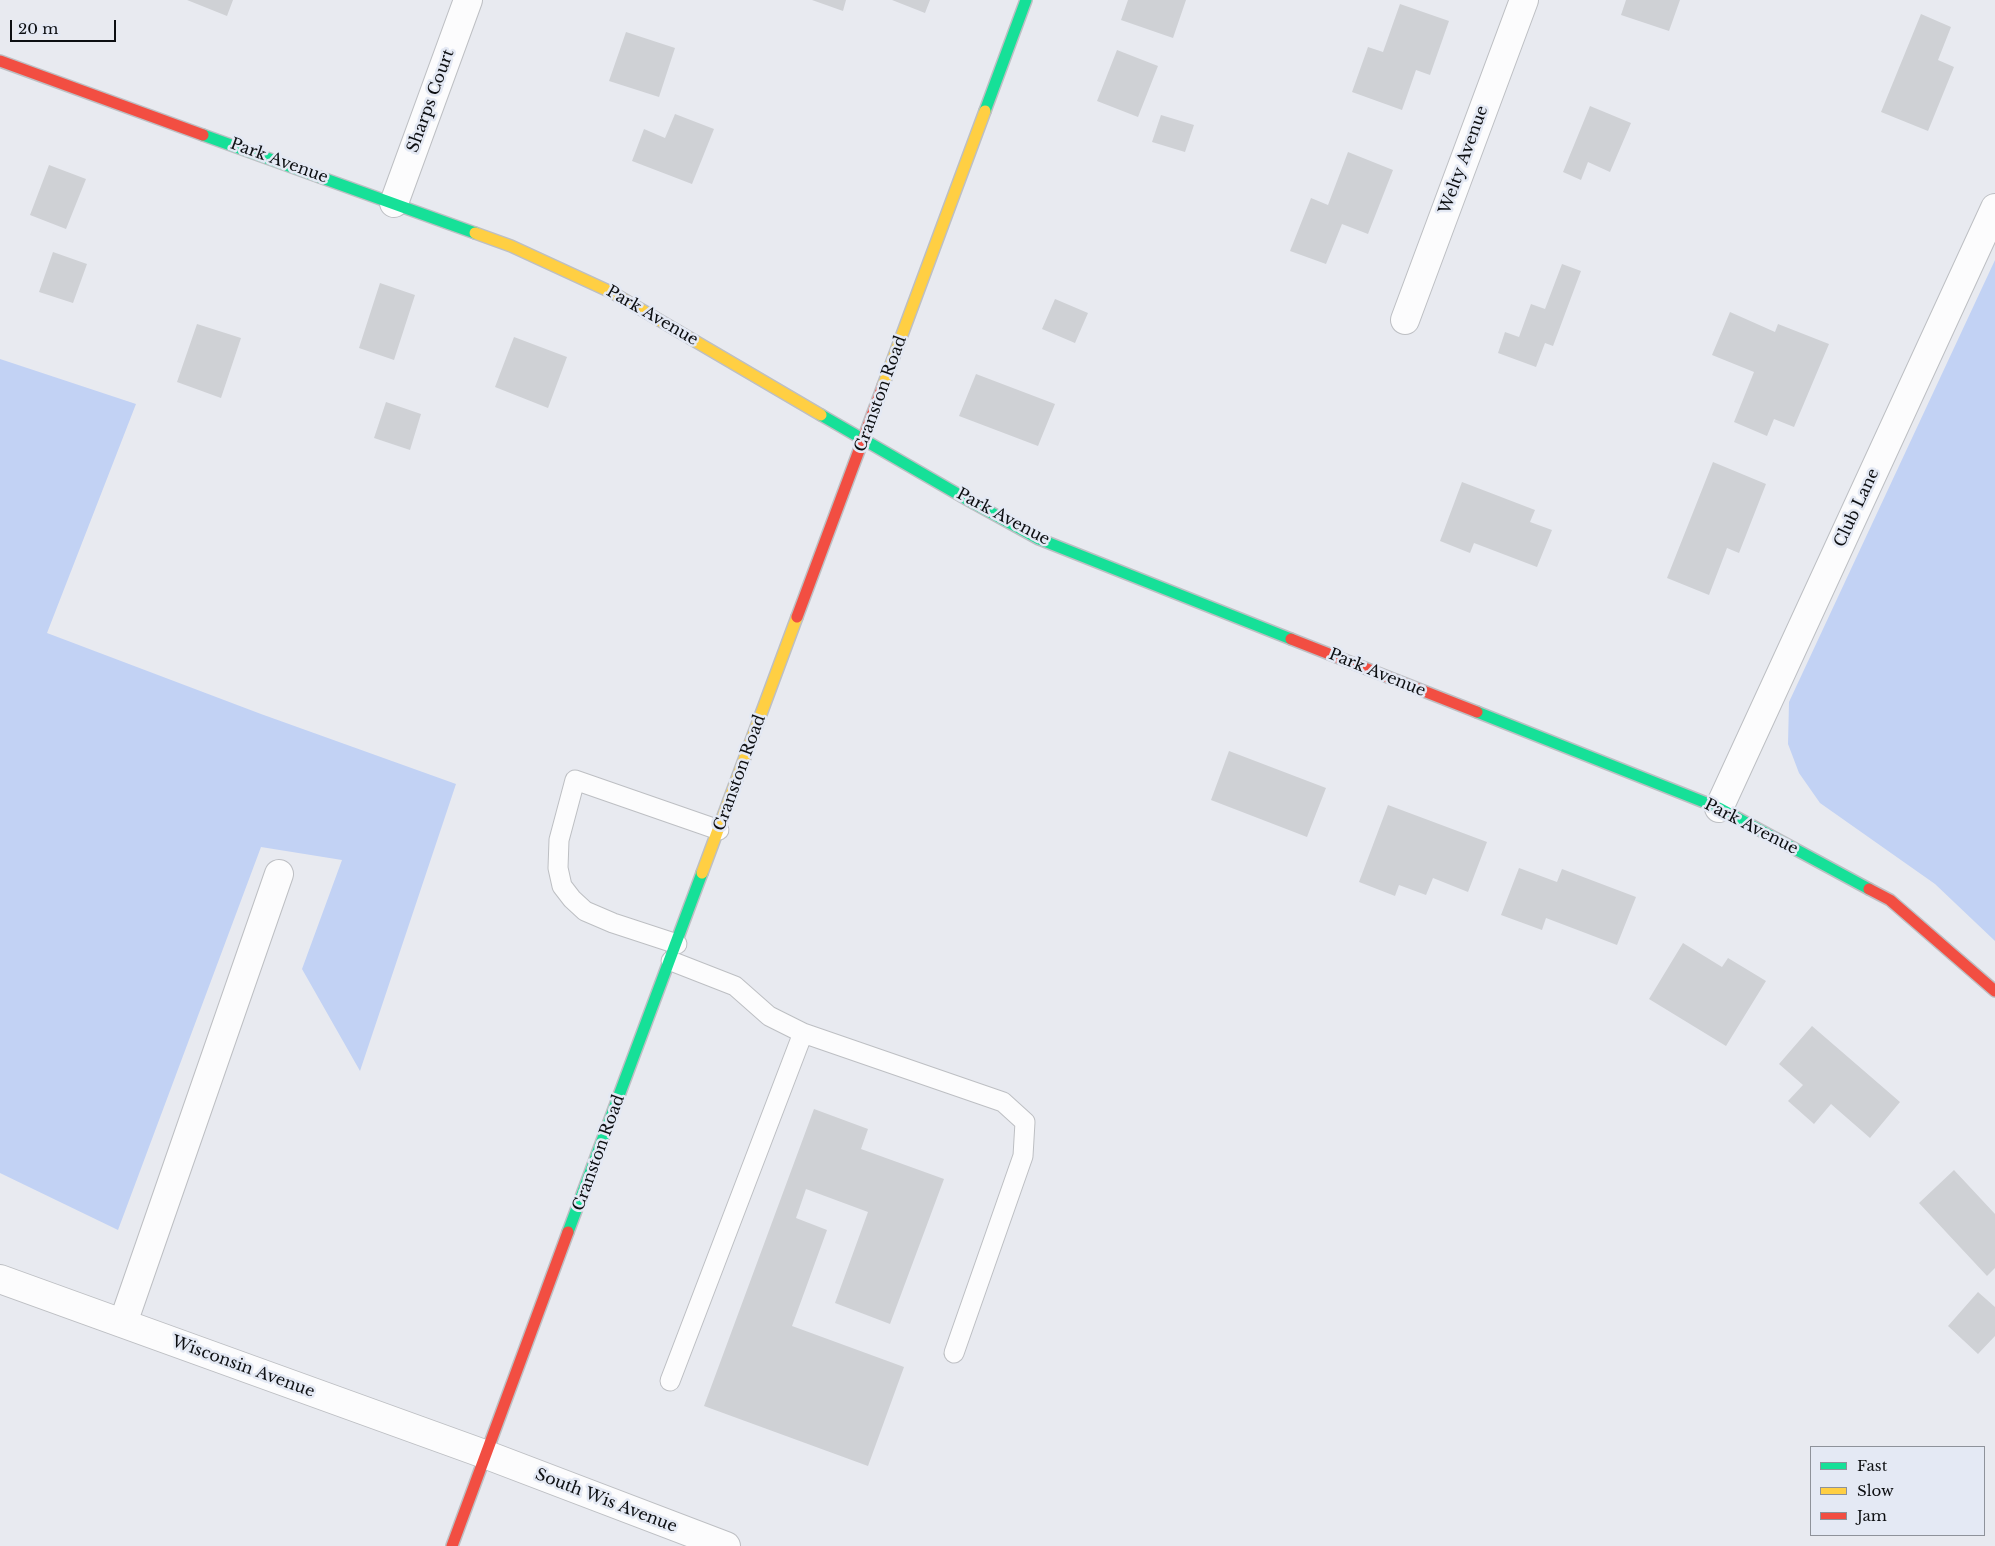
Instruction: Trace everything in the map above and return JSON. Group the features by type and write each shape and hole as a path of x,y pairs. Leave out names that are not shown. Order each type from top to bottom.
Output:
{"street":[{"name":"Sharps Court","path":"394,203 468,0"},
{"name":"Cranston Road","path":"452,1546 1026,0"},
{"name":"Welty Avenue","path":"1405,320 1524,0"},
{"name":"Park Avenue","path":"0,61 511,246 613,292 968,500 1039,539 1719,808 1890,900 1995,991"},
{"name":"Club Lane","path":"1719,808 1995,208"},
{"path":"123,1323 279,874"},
{"name":"Wisconsin Avenue","path":"0,1279 487,1455"},
{"name":"South Wis Avenue","path":"487,1455 726,1546"}],"lane":[{"path":"719,830 575,780 559,840 558,868 562,886 585,911 674,952 735,986 769,1016 803,1033 1003,1102 1025,1122 1023,1156 954,1353"},
{"path":"670,1381 803,1033"}],"shaded area":[{"path":"1995,260 1995,941 1935,884 1820,803 1799,773 1788,744 1789,702"},
{"path":"0,359 136,404 47,633 261,714 456,784 360,1071 302,969 342,860 261,847 118,1230 0,1173"}],"building":[{"path":"187,0 233,0 227,16"},
{"path":"812,0 846,0 843,11"},
{"path":"892,0 930,0 925,13"},
{"path":"1128,0 1186,0 1173,38 1121,20"},
{"path":"1626,0 1680,0 1669,31 1621,15"},
{"path":"1400,4 1449,21 1430,75 1416,70 1402,110 1352,92 1368,47 1383,52"},
{"path":"1921,14 1951,27 1938,60 1954,67 1928,131 1881,112"},
{"path":"626,32 675,48 659,97 609,81"},
{"path":"1117,50 1158,66 1138,117 1097,101"},
{"path":"1590,106 1631,123 1610,172 1588,162 1581,180 1563,172"},
{"path":"675,114 714,129 692,184 632,161 644,129 665,138"},
{"path":"1161,115 1194,125 1185,152 1152,142"},
{"path":"1348,152 1393,170 1368,234 1342,224 1326,264 1290,251 1311,198 1328,205"},
{"path":"49,165 86,179 66,229 30,215"},
{"path":"53,252 87,264 73,303 39,292"},
{"path":"1562,264 1581,271 1553,346 1545,343 1536,367 1498,353 1505,332 1519,337 1531,304 1545,309"},
{"path":"380,283 415,295 394,360 359,348"},
{"path":"1055,299 1088,313 1075,343 1042,329"},
{"path":"1730,312 1775,332 1778,324 1829,344 1794,427 1774,419 1767,436 1734,422 1754,372 1712,355"},
{"path":"197,324 241,338 221,398 177,382"},
{"path":"514,337 567,357 548,408 495,387"},
{"path":"976,374 1055,404 1038,446 959,416"},
{"path":"386,402 421,414 410,450 374,438"},
{"path":"1713,462 1766,484 1739,553 1727,548 1709,595 1667,578"},
{"path":"1462,482 1535,510 1530,522 1552,530 1537,567 1474,543 1470,553 1440,541"},
{"path":"1229,751 1326,788 1307,837 1211,800"},
{"path":"1388,805 1487,842 1468,892 1433,878 1426,895 1399,885 1395,896 1359,882"},
{"path":"1519,868 1557,882 1562,869 1636,897 1617,945 1546,918 1542,930 1501,915"},
{"path":"1683,943 1722,967 1728,958 1766,981 1726,1046 1649,999"},
{"path":"1812,1026 1900,1102 1870,1138 1831,1104 1814,1124 1788,1101 1803,1085 1779,1064"},
{"path":"814,1109 868,1129 861,1149 944,1179 890,1324 835,1303 868,1212 806,1189 796,1218 827,1230 792,1326 904,1367 868,1466 704,1406"},
{"path":"1954,1170 1995,1214 1995,1268 1987,1276 1919,1203"},
{"path":"1978,1292 1995,1307 1995,1336 1978,1354 1948,1326"}],"traffic: fast":[{"path":"985,111 1026,0"},
{"path":"203,135 475,233"},
{"path":"821,415 1039,539 1291,639"},
{"path":"1477,712 1719,808 1869,889"},
{"path":"568,1232 702,873"}],"traffic: slow":[{"path":"883,386 985,111"},
{"path":"475,233 511,246 613,293 821,415"},
{"path":"702,873 797,617"}],"traffic: jam":[{"path":"0,61 203,135"},
{"path":"797,617 883,386"},
{"path":"1291,639 1477,712"},
{"path":"1869,889 1890,900 1995,991"},
{"path":"452,1546 568,1232"}]}
